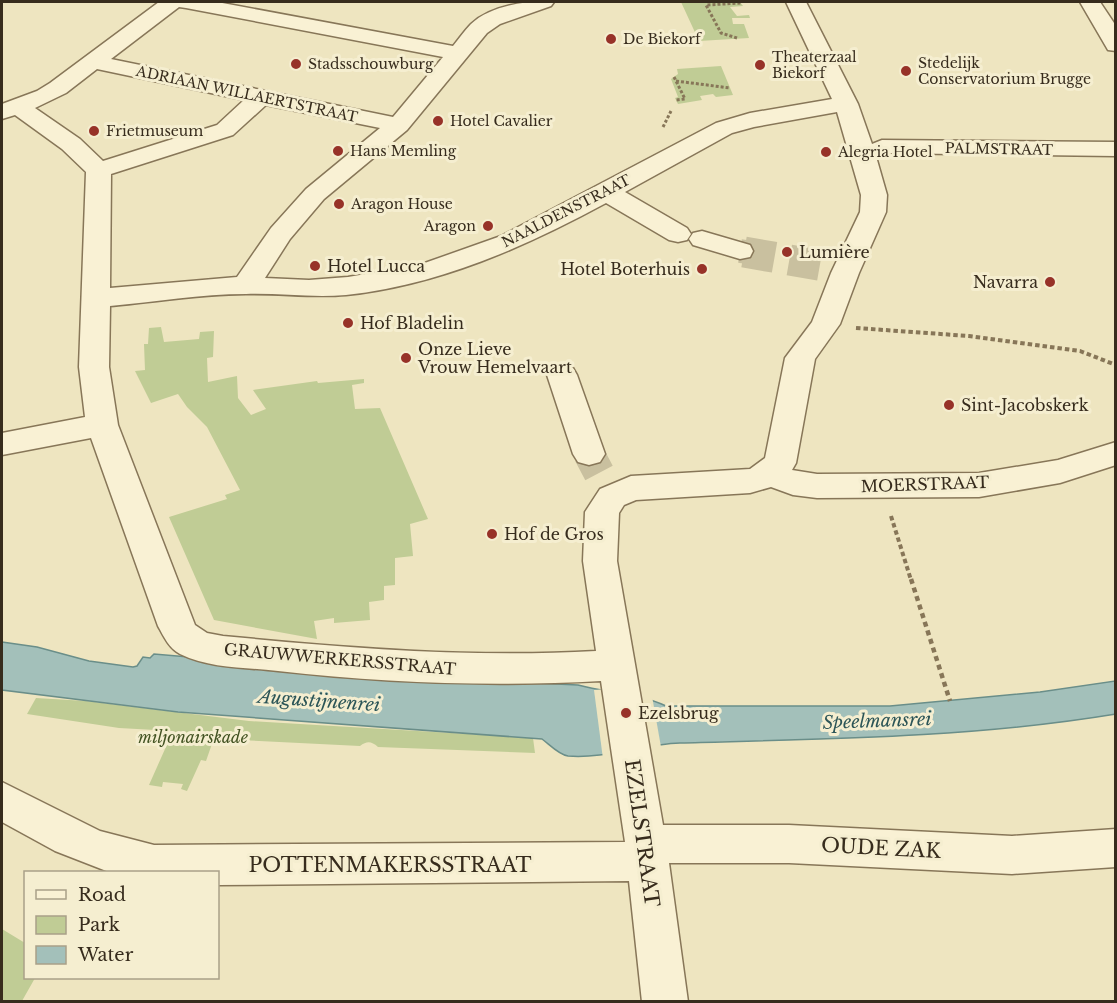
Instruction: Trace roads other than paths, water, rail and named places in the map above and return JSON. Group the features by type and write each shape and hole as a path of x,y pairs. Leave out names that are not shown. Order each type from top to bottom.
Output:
{"street":[{"path":"7,111 58,88 171,2"},
{"path":"186,2 456,53"},
{"path":"246,285 280,234 315,194 399,125 456,53 484,23 544,2"},
{"path":"562,375 600,474 631,488 750,481 764,477 780,463 784,452 800,358 826,324 835,269 873,212 874,195 861,147 846,105 796,2"},
{"path":"1090,2 1113,37"},
{"name":"ADRIAAN WILLAERTSTRAAT","path":"94,62 399,125"},
{"path":"7,111 71,144 99,170 225,130 260,98"},
{"name":"NAALDENSTRAAT","path":"97,298 246,285 309,289 387,280 425,272 510,242 696,141 738,123 846,105"},
{"name":"PALMSTRAAT","path":"882,147 1116,149"},
{"name":"GRAUWWERKERSSTRAAT","path":"99,170 94,367 102,424 176,626 186,640 207,648 314,661 445,669 535,670 618,676"},
{"path":"608,190 616,198 690,236 740,251"},
{"path":"2,444 102,424"},
{"name":"MOERSTRAAT","path":"769,473 793,483 817,486 979,485 1060,471 1116,453"},
{"name":"EZELSTRAAT","path":"600,474 602,512 600,561 647,852 665,1002"},
{"name":"POTTENMAKERSSTRAAT","path":"2,800 27,816 88,846 144,863 189,866 606,863 647,852"},
{"name":"OUDE ZAK","path":"647,852 789,844 1012,855 1116,848"}],"water":[{"path":"2,642 37,647 89,661 133,667 137,666 143,657 150,658 154,654 444,679 578,685 634,696 666,706 890,706 1040,692 1115,681 1116,714 953,733 680,743 596,755 568,756 558,752 542,739 178,712 2,690"}],"tunnel":[{"path":"740,251 753,253"},
{"path":"744,252 824,266"},
{"path":"589,454 599,473"}],"place":[{"name":"De Biekorf","path":"611,39"},
{"name":"Stadsschouwburg","path":"296,64"},
{"name":"Theaterzaal Biekorf","path":"760,65"},
{"name":"Stedelijk Conservatorium Brugge","path":"906,71"},
{"name":"Hotel Cavalier","path":"438,121"},
{"name":"Frietmuseum","path":"94,131"},
{"name":"Hans Memling","path":"338,151"},
{"name":"Alegria Hotel","path":"826,152"},
{"name":"Aragon House","path":"339,204"},
{"name":"Aragon","path":"488,226"},
{"name":"Lumière","path":"787,252"},
{"name":"Hotel Lucca","path":"315,266"},
{"name":"Hotel Boterhuis","path":"702,269"},
{"name":"Navarra","path":"1050,282"},
{"name":"Hof Bladelin","path":"348,323"},
{"name":"Onze Lieve Vrouw Hemelvaart","path":"406,358"},
{"name":"Sint-Jacobskerk","path":"949,405"},
{"name":"Hof de Gros","path":"492,534"},
{"name":"Ezelsbrug","path":"626,713"}],"water label":[{"name":"Augustijnenrei","path":"319,701"},
{"name":"Speelmansrei","path":"877,721"}],"park label":[{"name":"miljonairskade","path":"193,737"}]}
